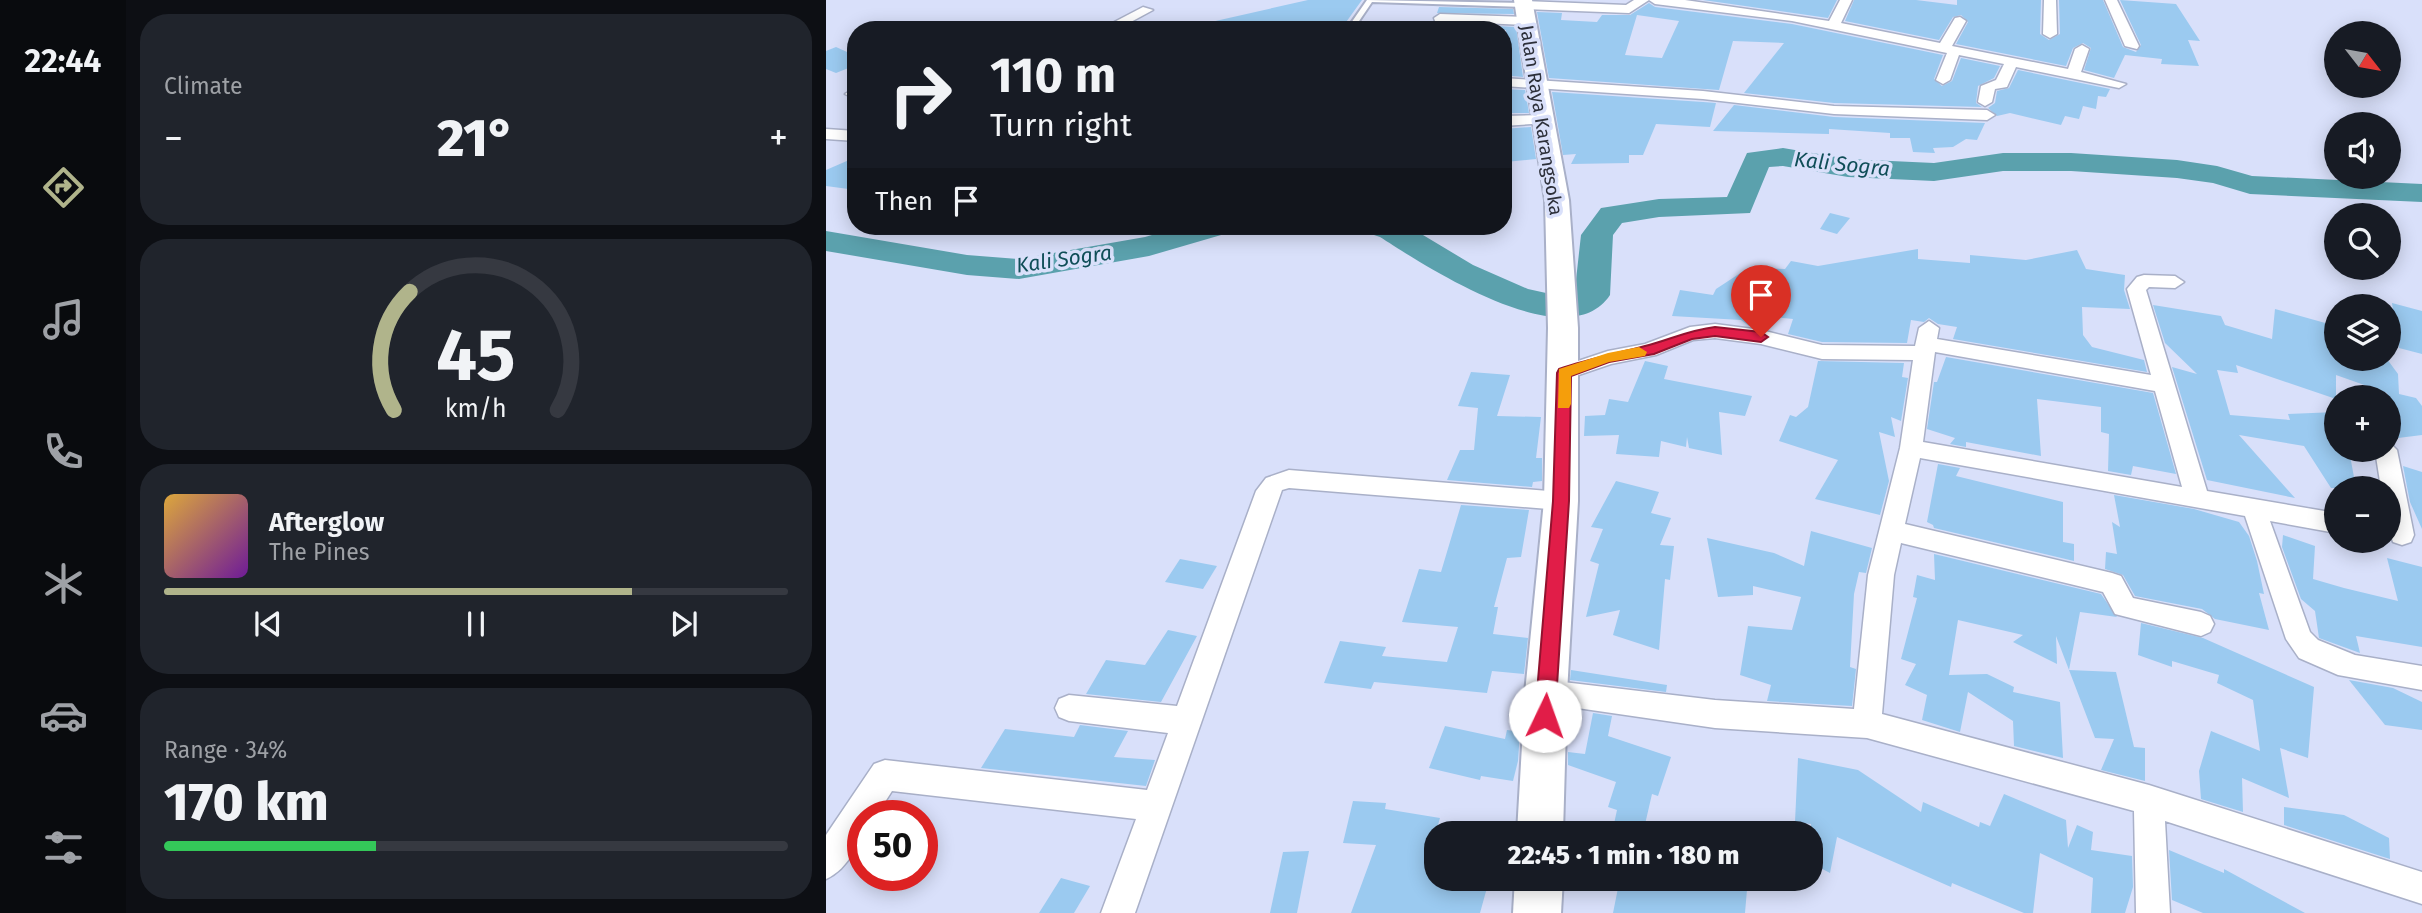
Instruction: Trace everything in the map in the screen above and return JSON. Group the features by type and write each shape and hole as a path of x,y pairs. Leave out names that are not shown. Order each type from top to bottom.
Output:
{"main road":[{"name":"Jalan Raya Karangsoka","path":"1524,9 1538,85 1541,120 1557,200 1561,282"},
{"path":"1541,821 1546,693 1561,501 1564,373 1561,282"},
{"path":"1537,913 1538,891"}],"street":[{"path":"1440,18 1524,9 1629,9 1643,0"},
{"path":"1655,0 1746,10 1833,25 2119,84"},
{"path":"1833,25 1846,0"},
{"path":"2050,0 2050,34"},
{"path":"2111,0 2132,46"},
{"path":"1124,21 1147,10"},
{"path":"1942,80 1960,21"},
{"path":"2073,74 2081,49"},
{"path":"1512,83 1703,95 1835,110 1986,109 1988,86 2002,84 2011,61"},
{"path":"1512,121 1541,120"},
{"path":"826,134 847,135"},
{"path":"2175,282 2144,281 2136,289 2197,497"},
{"path":"1564,373 1608,358 1648,351 1690,334 1715,331 1761,337 1822,352 1926,342 2165,385"},
{"path":"1867,724 1881,575 1911,447 1926,342"},
{"path":"1911,447 2324,521"},
{"path":"2389,462 2404,536"},
{"path":"1118,913 1268,491 1274,484 1289,479 1561,501"},
{"path":"2253,506 2299,639 2306,649 2322,659 2421,678"},
{"path":"1891,531 2112,584 2124,606 2201,624"},
{"path":"1546,693 1715,714 1867,724 2149,800 2422,888"},
{"path":"1069,708 1186,721"},
{"path":"826,863 885,775 1156,806"},
{"path":"2149,800 2153,913"}],"lane":[{"path":"1356,21 1370,0 1524,9"}],"building":[{"path":"1308,0 1362,0 1347,21 1215,21"},
{"path":"1703,0 1837,0 1828,18"},
{"path":"1854,0 1916,0 1957,5 1957,0 2041,0 2040,34 2049,40 2060,34 2059,0 2103,0 2123,47 2136,52 2141,45 2120,0 2176,4 2200,41 2188,40 2199,66 2161,64 2162,59 2125,55 2114,78 2084,70 2091,48 2083,43 2073,48 2066,66 1956,44 1968,22 1961,15 1953,17 1939,40 1845,21"},
{"path":"1649,3 1655,7 1792,24 1943,55 1934,79 1942,86 1952,81 1961,58 2000,66 1994,78 1978,86 1976,103 1982,107 1834,103 1744,93 1784,43 1733,41 1719,90 1549,78 1537,12 1562,13 1561,20 1597,22 1602,15 1630,15","holes":["1637,15 1679,21 1662,58 1625,55"]},
{"path":"1439,7 1513,9 1514,14 1437,13"},
{"path":"1512,27 1516,27 1523,77 1512,76"},
{"path":"836,47 847,52 847,69 836,73 826,69 826,51"},
{"path":"2018,70 2110,89 2106,97 2098,96 2096,109 2083,106 2079,119 2065,116 2061,125 2010,113 1997,116 1988,108 1995,103 1997,91 2009,88"},
{"path":"1512,89 1525,90 1529,113 1512,113"},
{"path":"1552,92 1716,103 1710,127 1656,124 1643,155 1629,155 1629,163 1571,164 1576,154 1563,155"},
{"path":"1734,105 1834,117 1985,123 1977,140 1966,139 1953,147 1933,148 1935,153 1913,152 1910,138 1890,138 1890,133 1829,129 1829,134 1713,131"},
{"path":"1531,127 1536,159 1512,161 1512,128"},
{"path":"847,161 847,189 826,186 826,170"},
{"path":"1830,213 1850,218 1837,234 1820,229"},
{"path":"1918,249 1918,259 1970,263 1970,255 2026,260 2077,250 2086,269 2125,275 2124,290 2130,309 2082,307 2083,335 2092,347 2144,360 2147,372 1953,339 1957,327 1938,324 1929,318 1924,322 1911,320 1907,343 1822,342 1788,334 1793,319 1755,315 1749,326 1741,320 1672,316 1680,290 1713,295 1716,289 1748,268 1785,269 1791,261 1818,266"},
{"path":"2153,305 2221,316 2225,325 2272,339 2275,309 2324,323 2324,371 2396,371 2399,385 2364,385 2336,375 2336,385 2324,385 2324,395 2236,365 2238,373 2217,370 2230,415 2290,420 2288,414 2324,412 2324,462 2351,462 2354,476 2324,477 2304,446 2239,435 2295,498 2207,480 2172,367 2197,374 2165,343"},
{"path":"2401,305 2422,311 2422,354 2401,349"},
{"path":"1946,357 2153,393 2176,474 2133,466 2131,475 2108,471 2109,434 2101,432 2101,407 2037,399 2041,456 1966,442 1966,447 1950,444 1955,438 1927,429 1934,382 1937,382"},
{"path":"1645,361 1668,366 1664,379 1752,396 1745,416 1719,412 1722,455 1689,448 1687,437 1686,447 1661,441 1659,457 1616,454 1619,435 1584,436 1585,416 1605,415 1609,399 1628,402"},
{"path":"1818,361 1904,363 1902,377 1908,378 1901,421 1891,417 1895,437 1879,432 1889,481 1880,515 1815,499 1838,460 1779,441 1790,415 1796,417 1808,407"},
{"path":"1471,372 1510,375 1497,416 1541,417 1536,458 1542,458 1542,481 1533,482 1532,487 1447,480 1460,450 1474,450 1478,408 1458,406"},
{"path":"2401,394 2416,398 2422,406 2422,435 2401,438"},
{"path":"1938,464 1960,468 1956,476 2063,502 2063,542 2074,544 2074,561 1934,528 1927,522"},
{"path":"2403,466 2422,472 2422,529 2410,502"},
{"path":"1616,481 1659,492 1651,513 1671,518 1660,545 1674,546 1670,580 1665,579 1659,650 1613,635 1620,610 1586,617 1599,564 1590,561 1603,529 1591,527"},
{"path":"2114,495 2194,509 2239,522 2249,536 2257,561 2264,594 2259,593 2269,630 2215,619 2202,609 2135,596 2123,575 2105,569 2106,552 2117,554 2112,522 2120,527"},
{"path":"1461,505 1529,510 1521,557 1507,558 1494,607 1498,607 1493,634 1528,638 1524,674 1492,671 1487,693 1374,682 1371,689 1324,683 1340,641 1386,647 1382,656 1447,662 1458,627 1402,622 1419,569 1441,572"},
{"path":"1811,531 1872,548 1866,573 1859,572 1854,594 1850,667 1856,669 1852,706 1767,701 1771,685 1740,675 1748,626 1792,630 1801,597 1753,586 1753,595 1718,597 1707,538 1774,553 1804,566"},
{"path":"2283,535 2315,546 2313,579 2398,601 2387,558 2422,567 2422,647 2356,636 2360,653 2319,638 2315,611 2301,599 2282,547"},
{"path":"1934,554 2101,594 2117,617 2080,612 2069,670 2056,636 2057,664 2013,642 2023,635 1958,620 1949,675 1987,674 2014,687 2013,692 2060,702 2063,758 2014,746 2013,721 1968,692 1960,732 1922,720 1927,695 1905,685 1916,664 1901,659 1917,598 1913,597 1917,575 1935,580"},
{"path":"1180,559 1217,566 1203,589 1165,582"},
{"path":"2141,623 2203,638 2314,687 2308,758 2280,748 2289,798 2242,778 2243,812 2201,799 2199,771 2211,731 2260,751 2253,700 2217,683 2219,675 2172,661 2172,667 2138,655"},
{"path":"1168,630 1197,636 1161,702 1086,694 1106,660 1145,665"},
{"path":"1571,670 1667,685 1666,692 1570,680"},
{"path":"2069,670 2116,672 2134,747 2145,748 2145,781 2101,770 2114,739 2095,738"},
{"path":"2349,680 2393,688 2422,702 2422,730 2385,725"},
{"path":"1593,713 1612,716 1608,736 1671,757 1658,796 1652,794 1646,821 1615,821 1617,810 1608,807 1616,782 1568,765 1568,752 1585,754"},
{"path":"1080,725 1128,731 1114,757 1155,760 1146,786 981,768 1005,729 1074,737"},
{"path":"1445,726 1505,739 1507,730 1520,732 1518,761 1513,781 1481,776 1480,780 1429,768"},
{"path":"1798,758 1858,770 1921,812 1923,802 1979,827 1980,822 1990,826 2004,794 2066,820 2068,848 2077,825 2093,832 2091,850 2132,856 2133,887 2125,913 2091,913 2093,878 2040,853 2033,913 2024,913 1952,883 1951,887 1837,837 1830,873 1823,869 1823,821 1795,821"},
{"path":"1353,801 1386,803 1385,809 1440,818 1439,821 1424,821 1424,891 1486,891 1480,913 1351,913 1376,845 1343,843"},
{"path":"2284,807 2344,815 2389,838 2390,859 2284,825"},
{"path":"2169,850 2224,873 2224,869 2305,913 2203,913 2172,900"},
{"path":"1309,851 1297,913 1270,913 1283,852"},
{"path":"1061,878 1090,886 1074,913 1039,913"},
{"path":"1617,891 1747,891 1745,913 1613,913"}],"waterway":[{"name":"Kali Sogra","path":"1400,235 1490,287 1546,305 1571,304 1592,295 1597,235 1612,215 1659,208 1739,206 1757,159 1783,157 1848,168 1934,172 2003,162 2071,162 2177,169 2217,175 2250,185 2422,193"},
{"name":"Kali Sogra","path":"826,241 857,244 967,265 1019,269 1149,246 1186,235"}],"slow traffic":[{"path":"1563,404 1564,373 1608,358 1639,352"}],"route":[{"path":"1545,716 1554,566 1561,501 1564,373 1608,358 1648,351 1690,334 1715,331 1761,337"}]}
